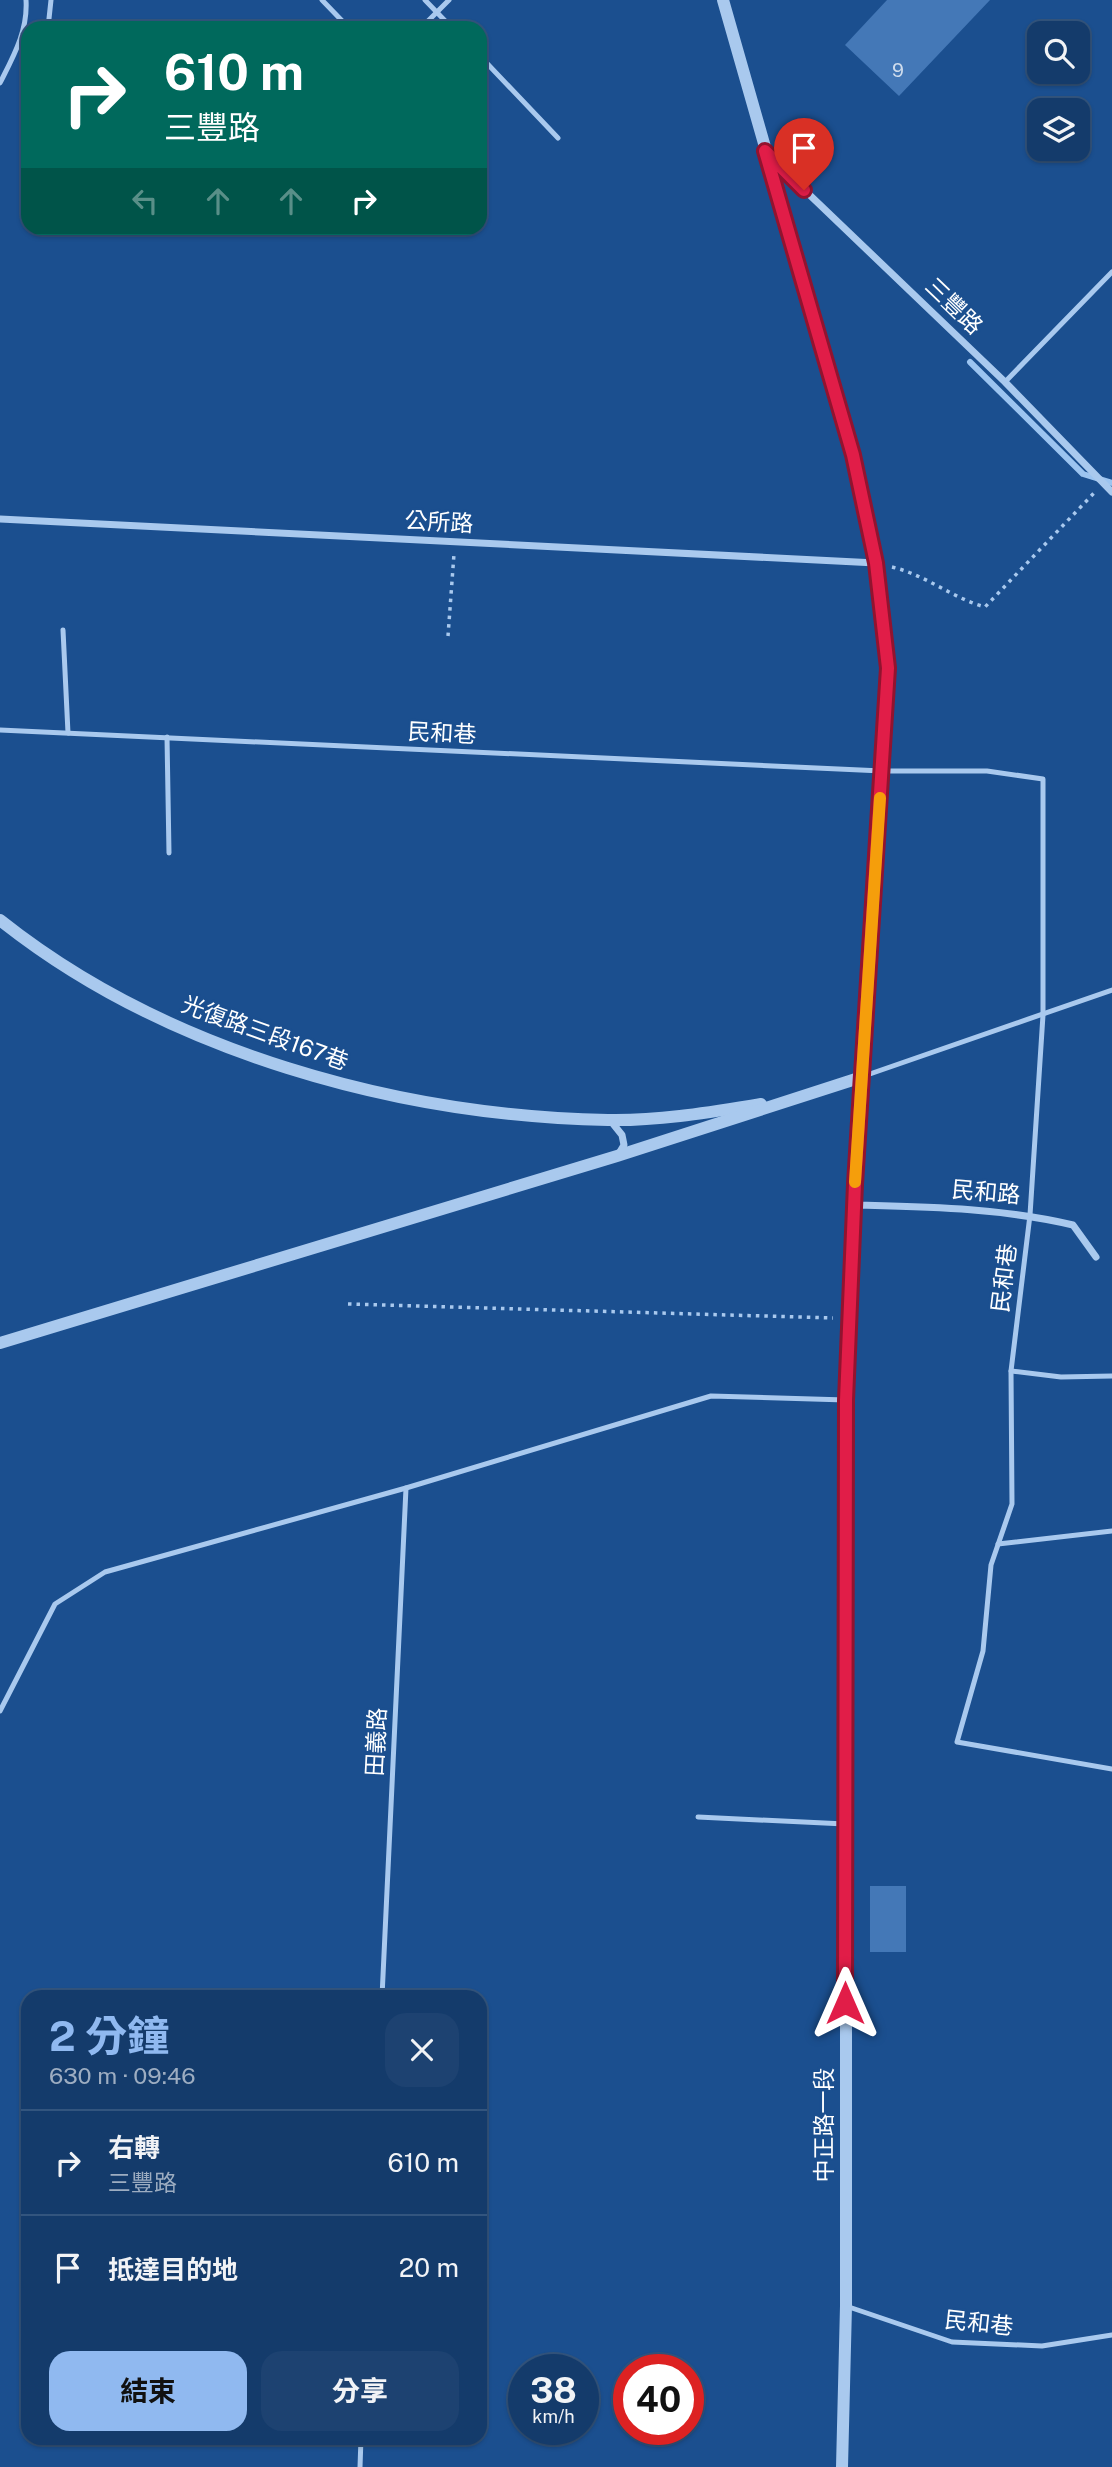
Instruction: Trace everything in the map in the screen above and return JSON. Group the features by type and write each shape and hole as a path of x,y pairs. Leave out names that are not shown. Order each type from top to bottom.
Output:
{"street":[{"name":"中正路一段","path":"723,0 853,455 876,563 888,668 854,1205 846,1400 846,2306 842,2467"},
{"name":"三豐路","path":"765,151 1005,382 1112,492"},
{"name":"公所路","path":"0,519 876,563"},
{"name":"光復路三段167巷","path":"0,920 48,959 189,1032 333,1083 498,1112 610,1120 708,1112 801,1099"},
{"path":"0,1343 617,1156 801,1099 862,1077"},
{"path":"610,1120 622,1135 624,1145 617,1156"},
{"name":"民和路","path":"854,1205 932,1207 1030,1215 1073,1225 1096,1257"}],"lane":[{"path":"25,21 26,0"},
{"path":"49,21 51,0"},
{"path":"322,0 342,21"},
{"path":"425,0 445,21"},
{"path":"428,21 449,0"},
{"path":"0,83 21,38"},
{"path":"487,64 558,138"},
{"path":"1005,382 1112,272"},
{"path":"64,630 68,733"},
{"name":"民和巷","path":"0,730 882,771 987,771 1043,779 1043,1015 1030,1215 1011,1371 1012,1504 991,1565 983,1651 957,1742 1112,1769"},
{"path":"167,737 169,853"},
{"path":"862,1077 1112,990"},
{"path":"1011,1371 1061,1377 1112,1376"},
{"path":"0,1711 55,1604 105,1572 405,1488 711,1396 846,1400"},
{"name":"田義路","path":"382,1990 405,1488"},
{"path":"998,1544 1112,1531"},
{"path":"698,1817 845,1824"},
{"name":"民和巷","path":"846,2306 952,2342 1042,2346 1112,2335"},
{"path":"360,2467 361,2445"}],"path":[{"path":"876,563 908,571 929,580 961,600 985,607 1102,483"},
{"path":"448,636 455,542"},
{"path":"348,1304 849,1319"}],"building":[{"path":"887,0 990,0 899,96 845,45"},
{"path":"870,1886 906,1886 906,1952 870,1952"}],"waterway":[{"path":"970,362 1083,474 1112,483"}],"slow traffic":[{"path":"855,1182 880,798"}],"route":[{"path":"804,190 765,151 853,455 876,563 888,668 855,1184 846,1400 845,2003"}]}
